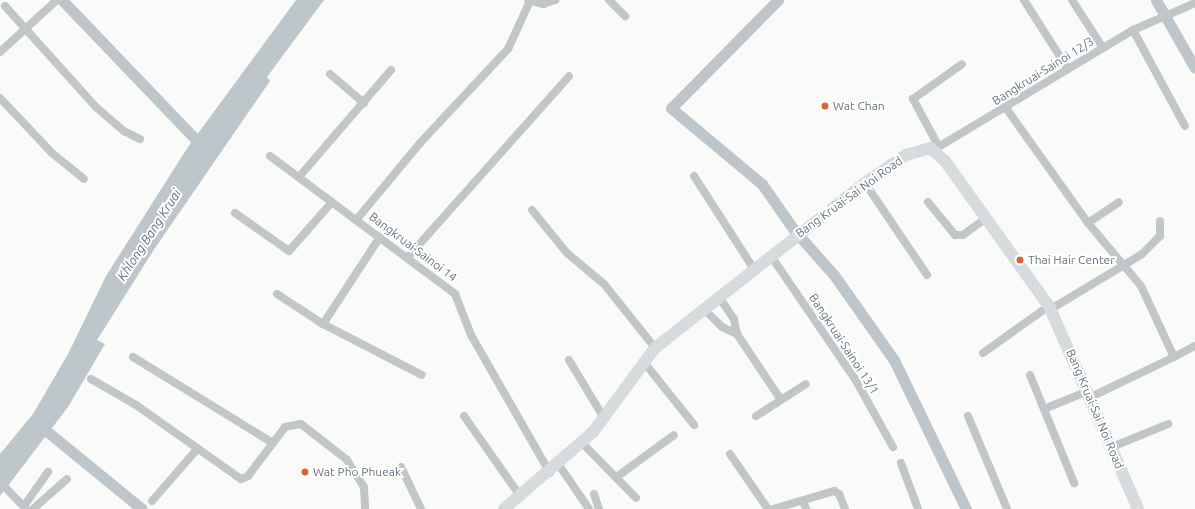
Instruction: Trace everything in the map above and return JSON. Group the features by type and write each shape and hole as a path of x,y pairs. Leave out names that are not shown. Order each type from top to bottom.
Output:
{"main road":[{"name":"Bang Kruai-Sai Noi Road","path":"504,509 521,497 582,443 604,418 643,361 655,348 806,227 865,183 906,155 924,148 937,148 985,219 1050,308 1090,394 1138,509"}],"street":[{"path":"0,52 56,0"},
{"path":"357,219 508,49 529,0 543,4 555,0"},
{"path":"609,0 625,16"},
{"path":"1024,0 1068,69"},
{"path":"1072,0 1103,48"},
{"name":"Bangkruai-Sainoi 12/3","path":"937,148 1006,108 1133,30 1191,2"},
{"path":"5,6 96,107 124,131 140,139"},
{"path":"1133,30 1185,126"},
{"path":"937,148 913,99 962,64"},
{"path":"299,177 391,70"},
{"path":"330,74 364,103"},
{"path":"408,256 569,76"},
{"path":"0,98 52,153 84,179"},
{"path":"1006,108 1088,223 1115,258 1126,265 1142,286 1174,357"},
{"name":"Bangkruai-Sainoi 14","path":"270,156 408,256 455,294 471,335 554,469 589,509"},
{"path":"694,176 754,269"},
{"path":"865,183 927,275"},
{"path":"235,213 283,250 289,250 332,202"},
{"path":"928,202 955,235 963,235 985,219"},
{"path":"1088,223 1119,202"},
{"path":"532,210 567,253 596,275 655,348"},
{"path":"983,353 1050,308 1126,265 1157,240 1160,221"},
{"path":"323,324 380,237"},
{"name":"Bangkruai-Sainoi 13/1","path":"771,256 855,379 893,447"},
{"path":"277,294 323,324 422,375"},
{"path":"719,297 734,319 737,334 781,400"},
{"path":"704,309 722,327 737,334"},
{"path":"1044,410 1090,394 1174,357 1195,346"},
{"path":"133,357 272,443"},
{"path":"569,360 604,418"},
{"path":"643,361 694,425"},
{"path":"1030,375 1074,483"},
{"path":"91,379 244,479 285,427 295,423 321,438 347,460 360,480 365,509"},
{"path":"756,416 806,384"},
{"path":"464,416 521,497"},
{"path":"968,416 1007,509"},
{"path":"1112,447 1168,424"},
{"path":"618,476 674,435"},
{"path":"582,443 618,476 636,498"},
{"path":"152,501 198,448"},
{"path":"730,454 768,509"},
{"path":"901,462 918,509"},
{"path":"401,467 421,509"},
{"path":"0,482 12,491 25,507 48,472"},
{"path":"34,509 67,479"},
{"path":"774,509 804,505 837,492 845,509"},
{"path":"594,494 599,509"}],"water":[{"name":"Khlong Bang Kruai","path":"296,0 324,0 267,77 270,81 155,248 97,340 105,344 68,407 0,496 0,454 33,414 68,354 106,276 188,147"}],"waterway":[{"path":"62,0 204,148"},
{"path":"778,0 671,108 762,184 794,230 834,275 894,360 966,509"},
{"path":"1156,0 1195,68"},
{"path":"38,424 142,509"}],"place":[{"name":"Wat Chan","path":"825,106"},
{"name":"Thai Hair Center","path":"1020,260"},
{"name":"Wat Pho Phueak","path":"305,472"}]}
